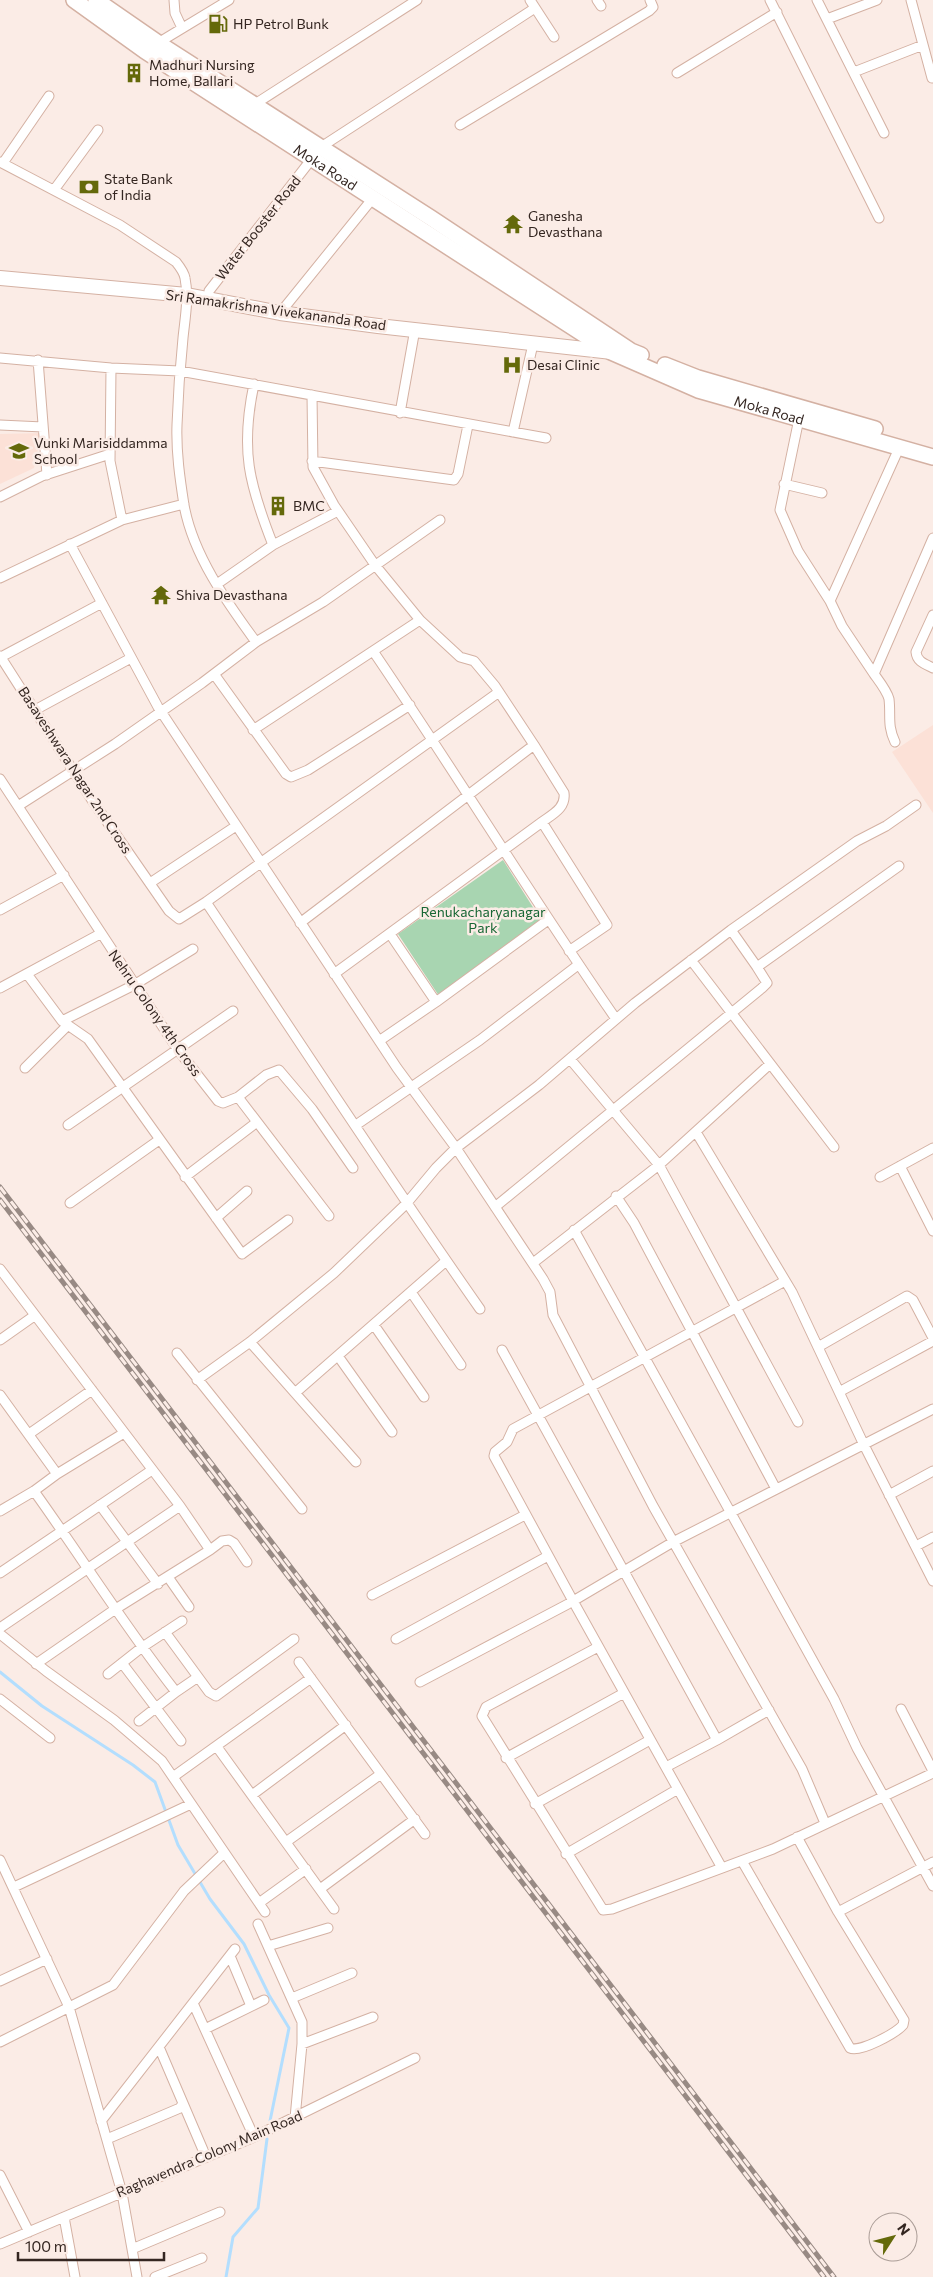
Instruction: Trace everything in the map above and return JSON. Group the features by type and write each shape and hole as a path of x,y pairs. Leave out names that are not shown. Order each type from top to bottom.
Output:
{"main road":[{"name":"Moka Road","path":"74,0 145,51 247,109 322,147 581,326 611,352 698,390 801,412 933,446"},
{"name":"Moka Road","path":"96,0 158,43 312,159 581,326 631,351 698,378 933,457"},
{"name":"Sri Ramakrishna Vivekananda Road","path":"0,278 187,295 280,313 533,344 611,352 631,351"}],"street":[{"path":"174,0 175,13 182,28"},
{"path":"158,43 229,0"},
{"path":"247,109 416,0"},
{"path":"460,124 649,11 653,7 650,0"},
{"path":"770,0 879,218"},
{"path":"817,0 884,133"},
{"path":"827,19 877,0"},
{"path":"911,0 932,78"},
{"path":"532,4 554,38"},
{"name":"Water Booster Road","path":"208,299 209,291 322,147 532,4"},
{"path":"677,73 777,12"},
{"path":"854,72 923,45"},
{"path":"49,96 1,162 120,225 176,262 185,276 187,295 180,371 178,449 184,504 194,540 217,584 256,642"},
{"path":"54,190 98,130"},
{"path":"280,313 373,198"},
{"path":"400,413 415,329"},
{"path":"513,432 533,344"},
{"path":"0,358 112,368 180,371 400,413 546,438"},
{"path":"38,360 47,475"},
{"path":"112,368 110,454 122,520"},
{"path":"254,384 247,430 247,460 257,507 273,545"},
{"path":"312,395 312,461 319,479 338,511 375,565 420,620 460,657 474,661 499,692 564,793 565,801 562,807 542,822 334,974"},
{"path":"801,412 784,484 780,510 798,550 830,601 842,626 889,697 888,719 895,742"},
{"path":"312,461 454,480 458,474 468,424"},
{"path":"0,425 43,427"},
{"path":"830,601 900,446"},
{"path":"0,497 47,475 110,454"},
{"path":"784,484 822,493"},
{"path":"0,578 122,520 184,504"},
{"path":"217,584 273,545 338,511"},
{"path":"18,806 214,674 256,642 323,602 440,520"},
{"path":"874,674 933,538"},
{"path":"70,544 160,710 379,1041 456,1148 533,1263 550,1292 553,1315 590,1386 673,1542 802,1769 825,1823"},
{"path":"0,656 102,603"},
{"path":"933,616 916,652 920,662 933,668"},
{"path":"252,730 420,620"},
{"path":"373,651 469,794 502,851 616,1019"},
{"name":"Basaveshwara Nagar 2nd Cross","path":"0,656 73,770 169,911 179,918 206,902"},
{"path":"35,710 131,658"},
{"path":"214,674 252,730 286,774 292,777 308,770 410,705"},
{"path":"480,1309 406,1204 356,1125 206,902 499,692"},
{"path":"300,923 534,745"},
{"name":"Nehru Colony 4th Cross","path":"0,779 64,875 100,934 178,1050 218,1102 223,1103 238,1097"},
{"path":"197,1380 250,1342 334,1273 406,1204 436,1168 456,1148 539,1085 616,1019 731,930 857,842 886,826 916,805"},
{"path":"542,822 607,926 569,951"},
{"path":"150,883 236,826"},
{"path":"757,967 900,866"},
{"path":"0,910 64,875"},
{"path":"379,1041 548,920"},
{"path":"495,1207 767,983 731,930"},
{"path":"0,988 100,934"},
{"path":"390,934 436,1002"},
{"path":"25,1068 65,1023 134,985 193,949"},
{"path":"692,960 731,1014 834,1147"},
{"path":"356,1125 519,1011 578,965"},
{"path":"28,974 65,1023 88,1039 185,1177 242,1254 288,1220"},
{"path":"68,1125 233,1011"},
{"path":"570,1059 659,1165 798,1422"},
{"path":"533,1263 616,1196 659,1165 770,1064"},
{"path":"329,1216 238,1097 266,1075 279,1070 312,1109 353,1168"},
{"path":"185,1177 257,1122"},
{"path":"696,1132 785,1281 864,1445 933,1580"},
{"path":"70,1203 159,1140"},
{"path":"880,1177 933,1148"},
{"path":"900,1166 929,1215 933,1231"},
{"path":"216,1218 248,1191"},
{"path":"616,1196 634,1223 776,1489"},
{"path":"574,1230 729,1513 834,1699 883,1796 933,1886"},
{"path":"295,1393 446,1261"},
{"path":"0,1269 180,1506 210,1550"},
{"path":"722,1868 494,1456 495,1452 507,1442 513,1429 785,1281"},
{"path":"411,1292 461,1365"},
{"path":"818,1347 907,1296 914,1300 933,1339 838,1392"},
{"path":"0,1340 34,1316"},
{"path":"374,1325 424,1397"},
{"path":"250,1342 356,1462"},
{"path":"502,1350 717,1740"},
{"path":"177,1353 302,1509"},
{"path":"338,1356 392,1432"},
{"path":"28,1434 92,1390"},
{"path":"0,1395 58,1474"},
{"path":"420,1682 573,1601 622,1570 673,1542 933,1409"},
{"path":"0,1510 34,1491 124,1433"},
{"path":"0,1573 152,1470"},
{"path":"889,1494 933,1471"},
{"path":"34,1491 89,1568 114,1610 176,1692"},
{"path":"100,1505 158,1584"},
{"path":"0,1628 180,1506"},
{"path":"372,1595 525,1515"},
{"path":"916,1546 933,1537"},
{"path":"36,1664 114,1610 158,1584 222,1541 228,1540 234,1543 247,1562"},
{"path":"396,1639 548,1556"},
{"path":"168,1577 189,1607"},
{"path":"108,1674 141,1648 182,1621"},
{"path":"165,1632 209,1692 216,1696 294,1639"},
{"path":"0,1634 36,1664 114,1720 162,1761 265,1912"},
{"path":"598,1646 486,1707 482,1711 484,1722 506,1758 599,1906 607,1911 742,1861 933,1772 900,1709"},
{"path":"299,1662 425,1834"},
{"path":"122,1663 154,1708 181,1740"},
{"path":"139,1721 198,1677"},
{"path":"173,1778 311,1678"},
{"path":"506,1758 624,1693"},
{"path":"0,1699 50,1738"},
{"path":"666,1767 769,1710"},
{"path":"252,1795 346,1725"},
{"path":"535,1804 650,1740"},
{"path":"217,1747 334,1909"},
{"path":"286,1842 381,1774"},
{"path":"566,1854 678,1788"},
{"path":"14,1887 191,1804"},
{"path":"320,1889 415,1819"},
{"path":"742,1861 850,2048 859,2049 896,2032 903,2025 904,2020 838,1912 796,1837"},
{"path":"0,2042 114,1985 193,1882 224,1854"},
{"path":"0,1860 69,2008 122,2192 137,2277"},
{"path":"838,1912 933,1862"},
{"path":"258,1903 306,1869"},
{"path":"258,1924 302,2022 302,2044 295,2118"},
{"path":"268,1946 328,1928"},
{"path":"102,2121 232,1953 251,2006"},
{"path":"0,1981 47,1960"},
{"path":"292,1998 352,1974"},
{"path":"205,2029 264,2000"},
{"path":"193,2003 254,2137"},
{"path":"302,2044 373,2017"},
{"path":"159,2047 206,2157"},
{"name":"Raghavendra Colony Main Road","path":"0,2244 254,2137 415,2058"},
{"path":"107,2139 180,2108 183,2103"},
{"path":"0,2175 28,2232"},
{"path":"132,2248 220,2212"},
{"path":"64,2217 75,2277"},
{"path":"155,2277 202,2258"}],"shaded area":[{"name":"Vunki Marisiddamma School","path":"42,433 34,468 0,484 0,434"},
{"path":"933,725 933,813 892,752"}],"green space":[{"name":"Renukacharyanagar Park","path":"503,860 543,923 439,996 398,934"}],"waterway":[{"path":"0,1672 42,1706 133,1765 155,1782 178,1845 210,1899 244,1944 269,1995 289,2028 270,2121"},
{"path":"226,2277 233,2237 258,2208 267,2139"}],"railway":[{"path":"0,1187 834,2277"},
{"path":"0,1200 824,2277"}],"place":[{"name":"HP Petrol Bunk","path":"218,24"},
{"name":"Madhuri Nursing Home, Ballari","path":"134,73"},
{"name":"State Bank of India","path":"89,187"},
{"name":"Ganesha Devasthana","path":"513,224"},
{"name":"Desai Clinic","path":"512,365"},
{"name":"Vunki Marisiddamma School","path":"19,451"},
{"name":"BMC","path":"278,506"},
{"name":"Shiva Devasthana","path":"161,595"}]}
